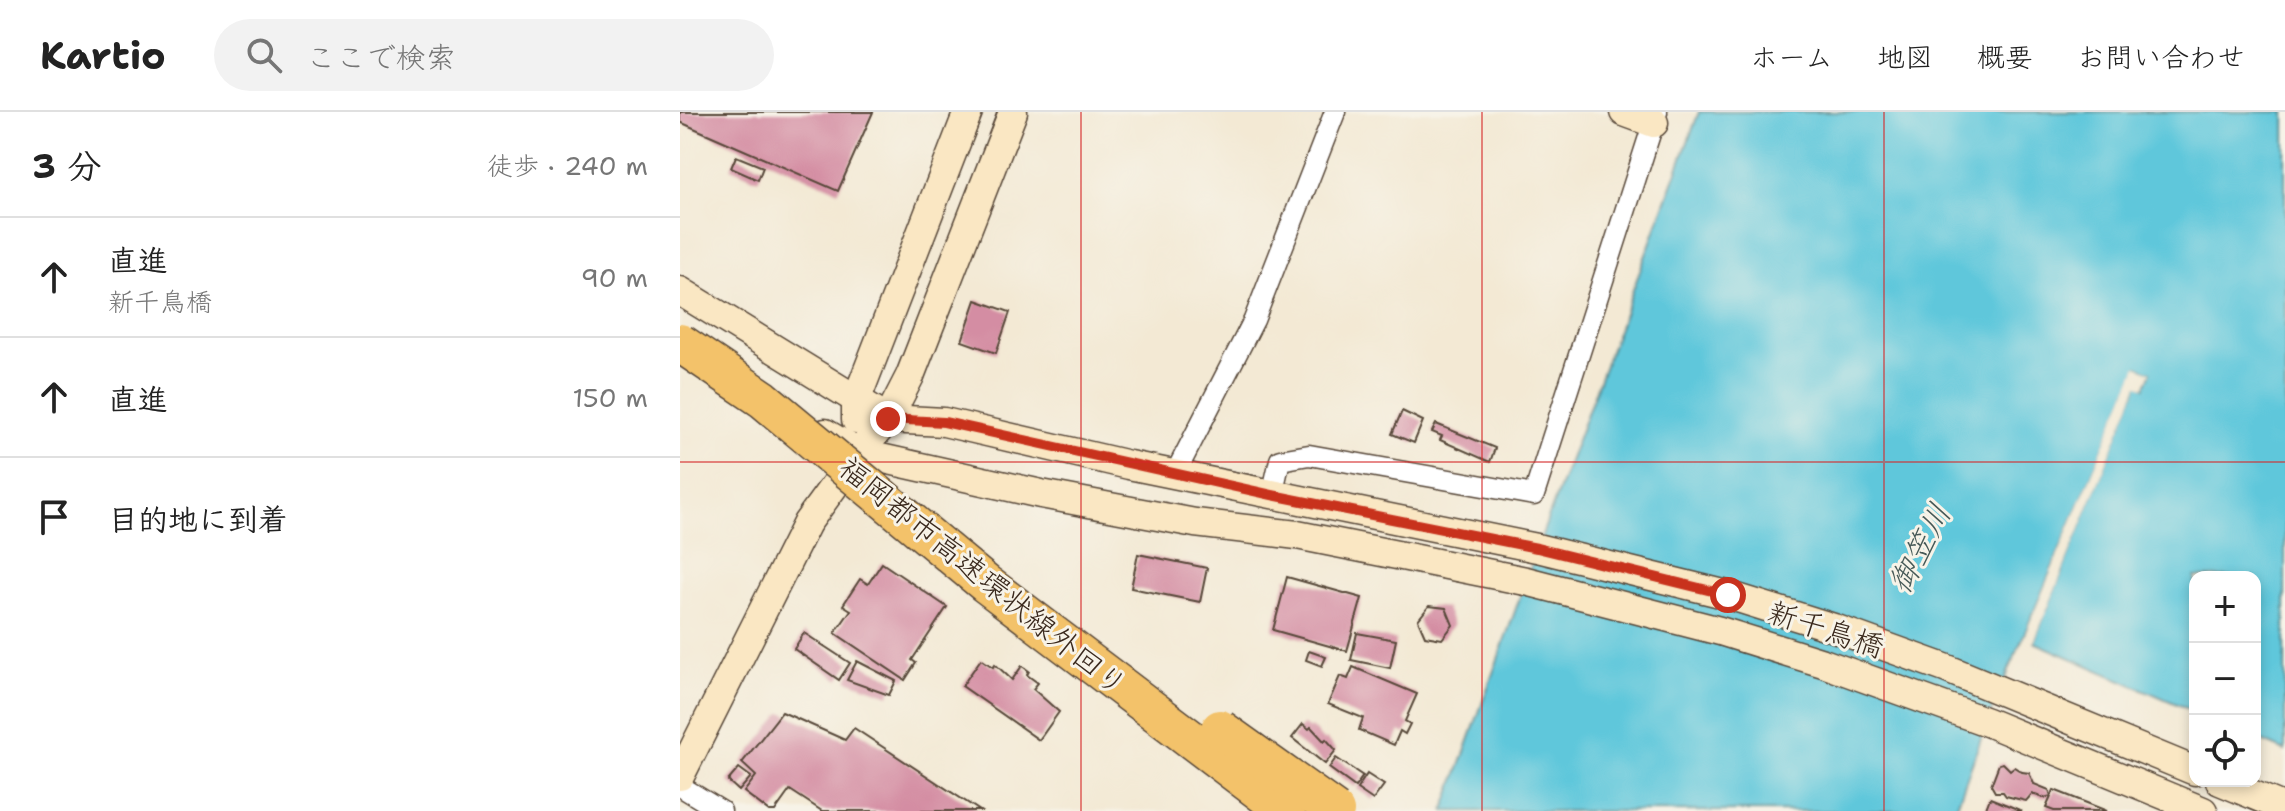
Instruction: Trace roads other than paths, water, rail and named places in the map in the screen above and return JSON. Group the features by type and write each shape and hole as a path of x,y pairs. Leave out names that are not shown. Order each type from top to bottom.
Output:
{"highway":[{"name":"福岡都市高速環状線外回り","path":"680,346 763,399 986,584 1286,811"},
{"path":"680,372 752,417 939,551"},
{"path":"763,399 994,562 1335,811"}],"street":[{"path":"858,453 856,401 968,112"},
{"path":"680,776 807,523 858,453 888,419 910,376 1013,112"},
{"path":"1175,474 1254,320 1335,112"},
{"path":"1272,495 1280,460 1309,455 1534,495 1656,118 1624,112"},
{"path":"680,291 888,419"},
{"name":"新千鳥橋","path":"680,346 858,453 1041,494 1195,523 1297,535 1412,558 1720,631 1823,663 1987,722 2203,811"},
{"name":"新千鳥橋","path":"888,419 944,422 1272,495 1419,523 1728,595 1834,628 1945,668 2189,769"},
{"path":"680,786 721,811"},
{"path":"2234,787 2285,808"}],"water":[{"name":"御笠川","path":"1699,112 2285,112 2285,751 2261,741 2261,571 2189,571 2189,709 2034,642 2138,384 2145,387 2151,372 2138,366 1987,722 1955,811 1444,811 1547,521"}]}
